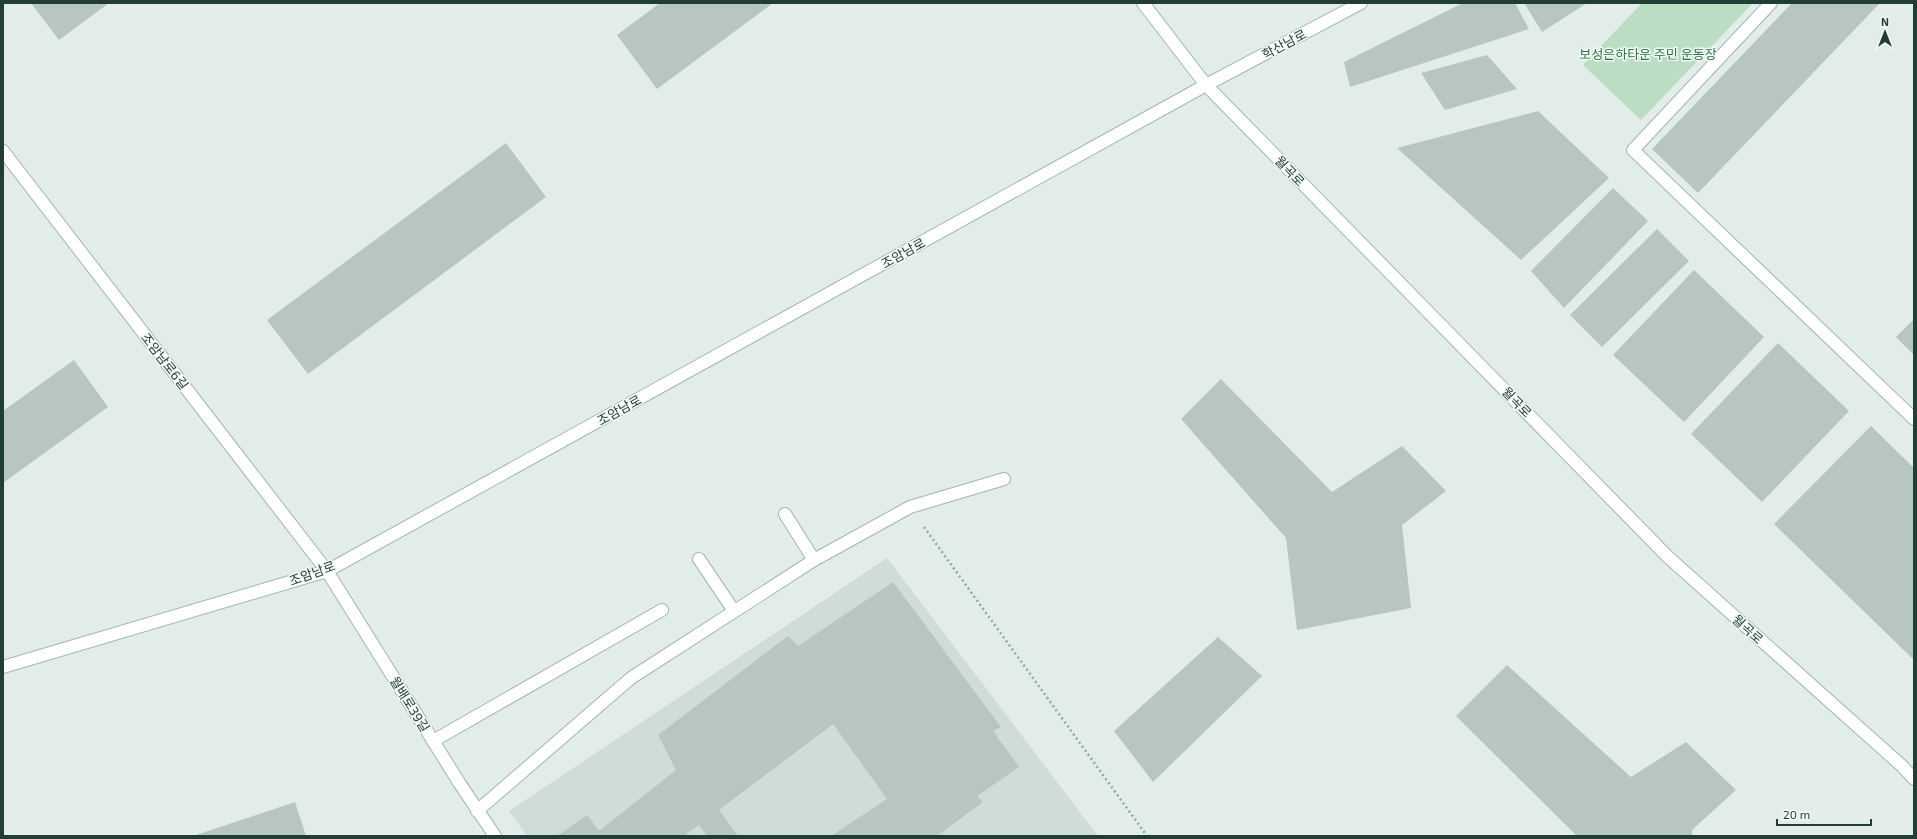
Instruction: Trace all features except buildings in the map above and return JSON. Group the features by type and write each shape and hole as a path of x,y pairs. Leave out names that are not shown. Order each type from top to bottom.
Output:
{"main road":[{"name":"월곡로","path":"1143,3 1206,85 1668,557 1914,778"},
{"name":"학산남로","path":"1206,85 1361,3"},
{"path":"1771,3 1633,150 1914,419"},
{"name":"조암남로","path":"3,667 327,571 1206,85"},
{"name":"조암남로6길","path":"3,151 327,571"},
{"path":"478,811 631,678 814,560 910,507 1004,479"},
{"path":"786,514 814,560"},
{"path":"699,559 734,611"},
{"name":"월배로39길","path":"327,571 433,741 496,836"},
{"path":"433,741 662,610"}],"path":[{"path":"910,507 1147,836"}],"shaded area":[{"path":"887,558 1098,836 527,836 509,811"}],"green space":[{"name":"보성은하타운 주민 운동장","path":"1642,3 1753,3 1641,120 1583,65"}]}
